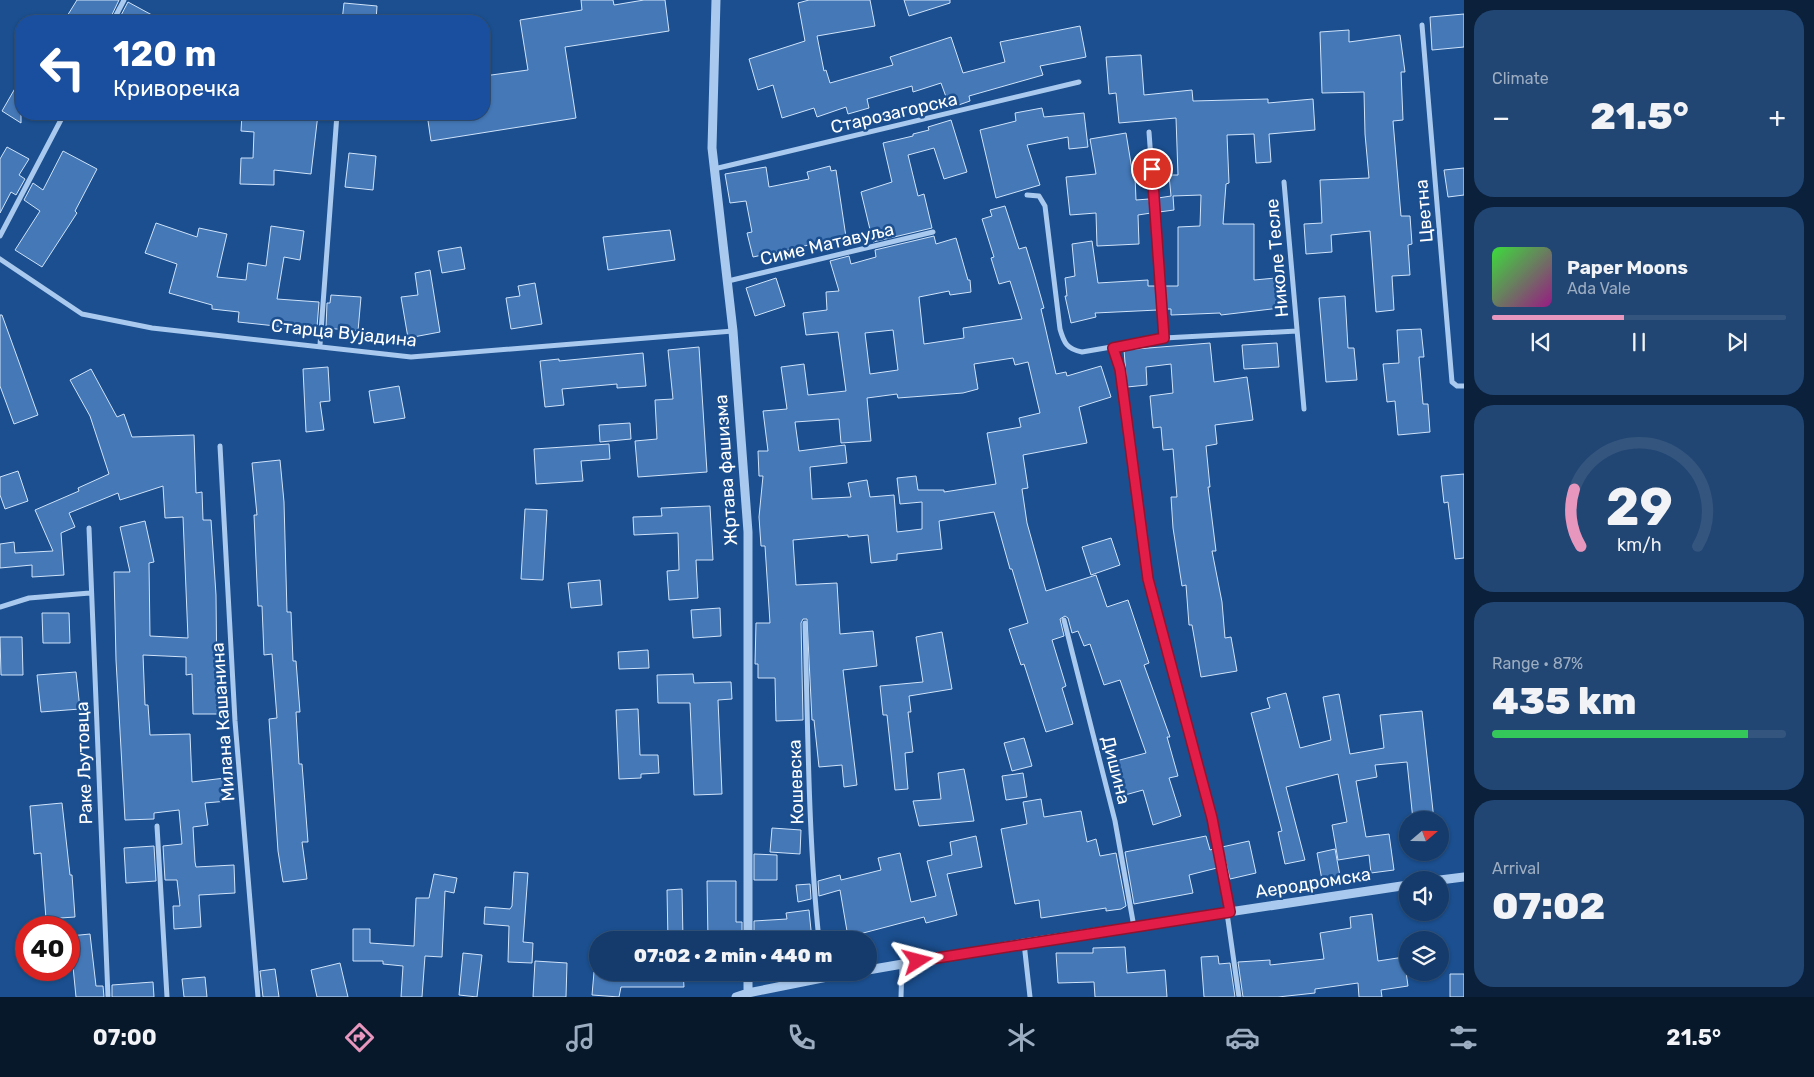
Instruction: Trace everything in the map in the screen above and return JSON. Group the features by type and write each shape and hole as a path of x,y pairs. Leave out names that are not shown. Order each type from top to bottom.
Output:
{"street":[{"path":"116,15 124,0"},
{"name":"Жртава фашизма","path":"716,0 712,148 733,331 748,532 748,931"},
{"name":"Цветна","path":"1422,25 1452,382 1457,386 1464,386"},
{"name":"Старозагорска","path":"714,170 1079,82"},
{"path":"0,236 61,120"},
{"path":"320,345 337,120"},
{"path":"1149,132 1164,338"},
{"name":"Николе Тесле","path":"1284,182 1304,409"},
{"name":"Николе Тесле","path":"1027,195 1039,196 1045,206 1063,342 1071,350 1082,352 1113,348 1164,338 1297,331"},
{"name":"Симе Матавуља","path":"728,281 934,232"},
{"name":"Старца Вујадина","path":"0,259 82,314 152,328 320,345 411,357 733,331"},
{"path":"1113,348 1120,369 1148,579 1210,809 1228,901 1239,997"},
{"name":"Милана Кашанина","path":"220,446 236,721 258,997"},
{"name":"Раке Љутовца","path":"89,528 90,593 108,997"},
{"path":"0,607 29,598 90,593"},
{"name":"Дишина","path":"1064,620 1115,821 1134,928"},
{"name":"Кошевска","path":"805,623 810,794 818,931"},
{"path":"157,826 167,997"},
{"path":"1449,879 1464,877"},
{"name":"Аеродромска","path":"877,968 1024,943 1134,928 1399,886"},
{"path":"1024,943 1030,997"},
{"path":"902,964 902,997"},
{"path":"748,981 748,993"},
{"path":"736,997 799,981"}],"building":[{"path":"77,0 119,0 112,15 68,15"},
{"path":"581,0 613,0 614,5 644,0 665,0 669,31 565,47 576,118 431,141 428,120 490,120 490,75 528,70 520,20 582,10"},
{"path":"809,0 870,0 875,26 817,36 824,71 826,70 830,83 893,65 890,57 951,37 963,73 1005,62 1000,42 1080,26 1086,57 1040,66 1043,75 969,96 970,101 950,108 941,83 913,92 912,86 867,99 869,108 848,114 846,107 817,117 814,108 782,118 773,85 758,90 749,59 805,41 798,3"},
{"path":"904,0 950,0 950,3 909,16"},
{"path":"128,2 152,15 121,15"},
{"path":"344,3 377,6 376,15 343,15"},
{"path":"1464,14 1464,47 1432,50 1430,17"},
{"path":"1349,30 1349,42 1400,35 1405,72 1401,72 1403,120 1393,121 1401,216 1410,216 1412,244 1408,245 1410,275 1392,276 1394,310 1376,312 1370,231 1331,235 1332,252 1306,254 1304,224 1322,223 1320,180 1369,178 1364,92 1322,93 1320,32"},
{"path":"1141,55 1144,95 1192,90 1193,101 1268,99 1268,103 1313,99 1315,130 1269,134 1271,162 1256,163 1254,134 1227,135 1229,183 1226,184 1223,224 1254,224 1254,280 1276,278 1280,308 1221,315 1220,313 1171,315 1171,309 1166,309 1165,286 1178,286 1178,227 1200,226 1201,195 1173,196 1174,210 1159,212 1158,198 1171,196 1169,175 1178,175 1176,118 1119,123 1116,93 1109,94 1106,57"},
{"path":"15,88 15,119 2,111"},
{"path":"1042,108 1044,117 1084,113 1088,147 1069,149 1068,137 1027,145 1040,185 996,198 980,130 1016,121 1015,113"},
{"path":"242,120 317,120 311,174 274,170 274,185 240,184 241,158 253,158 254,132 241,131"},
{"path":"951,120 967,172 944,179 934,148 908,155 918,196 924,194 932,228 873,242 861,192 892,182 883,143 913,136 913,134 929,130 928,127"},
{"path":"1126,133 1133,176 1135,176 1136,200 1149,199 1151,213 1138,215 1139,244 1097,246 1096,213 1070,215 1066,177 1096,174 1090,139"},
{"path":"7,147 29,159 19,175 25,179 16,195 11,192 0,213 0,159"},
{"path":"63,151 97,169 75,211 77,213 42,267 15,250 40,211 24,200 33,183 43,190"},
{"path":"349,153 376,156 373,190 345,187"},
{"path":"830,166 831,171 836,170 846,237 753,257 747,233 752,232 746,201 730,203 725,174 766,167 769,187 809,179 807,172"},
{"path":"1464,168 1464,195 1448,197 1444,170"},
{"path":"1005,206 1019,249 1026,247 1044,308 1041,309 1056,374 1066,372 1067,376 1101,366 1111,397 1079,407 1087,443 1023,455 1028,488 1022,489 1027,523 1046,591 1096,575 1107,607 1128,600 1149,663 1144,665 1170,737 1167,737 1178,776 1169,778 1181,816 1153,825 1143,790 1125,795 1116,761 1146,753 1120,680 1104,685 1090,644 1084,646 1078,631 1072,633 1068,618 1065,616 1060,619 1064,636 1052,640 1066,686 1062,688 1073,724 1046,732 1024,664 1021,665 1009,629 1028,623 994,512 939,521 942,549 897,554 897,560 871,563 868,535 793,540 796,585 837,583 840,634 873,631 877,666 843,670 857,785 844,787 842,765 819,767 814,720 812,720 807,619 803,619 801,623 803,720 776,721 775,678 758,678 758,664 755,664 756,623 770,623 765,546 761,546 759,517 763,476 759,476 758,451 768,451 763,411 787,409 781,367 804,364 808,395 846,391 838,332 806,335 803,313 827,310 826,292 839,291 830,261 849,256 851,264 876,257 875,250 934,236 936,244 956,238 968,280 970,280 971,292 950,295 949,291 919,297 924,344 964,338 963,328 1022,319 1010,281 999,284 991,258 994,257 982,219 992,216 990,210","holes":["893,330 898,370 870,374 865,333","1013,358 1015,365 1028,362 1040,413 1019,418 1021,427 987,433 996,484 944,492 944,490 918,490 916,476 897,478 900,504 922,502 922,529 897,532 894,495 870,497 867,480 848,483 851,497 812,499 810,467 847,463 845,445 799,451 795,422 839,419 841,443 871,441 867,398 897,394 898,398 963,393 978,389 974,364"]},
{"path":"156,223 197,237 199,228 227,234 217,277 246,280 248,263 266,266 271,226 304,231 300,260 284,257 277,299 319,302 317,327 304,326 304,329 238,322 239,312 212,309 212,305 169,293 177,264 145,253"},
{"path":"670,230 675,260 608,270 603,237"},
{"path":"1092,241 1098,283 1148,280 1148,286 1156,286 1158,310 1095,313 1096,317 1071,323 1065,296 1067,296 1065,278 1075,276 1072,244"},
{"path":"461,247 465,269 442,273 438,251"},
{"path":"430,270 440,332 408,338 401,297 418,295 415,273"},
{"path":"776,278 785,306 755,316 746,288"},
{"path":"535,283 542,324 511,329 506,298 520,296 518,286"},
{"path":"331,295 361,297 358,331 326,328 327,303 330,303"},
{"path":"1345,296 1348,348 1354,348 1357,380 1326,382 1319,298"},
{"path":"0,315 2,315 38,415 14,424 0,386"},
{"path":"1421,329 1424,357 1419,357 1423,404 1428,404 1430,432 1398,435 1395,401 1387,402 1383,364 1399,363 1397,330"},
{"path":"1210,343 1214,382 1247,377 1253,420 1215,425 1217,444 1206,446 1210,487 1208,487 1216,551 1212,551 1222,602 1225,638 1231,637 1237,671 1201,677 1192,625 1189,625 1186,585 1182,586 1173,528 1171,497 1177,497 1173,449 1163,450 1161,427 1153,428 1150,396 1173,393 1171,364 1146,367 1147,385 1127,387 1124,350"},
{"path":"1277,343 1279,367 1244,369 1242,345"},
{"path":"699,347 707,472 638,477 635,441 657,439 655,400 673,399 668,350"},
{"path":"643,353 646,386 617,388 617,384 562,389 564,405 545,407 540,361"},
{"path":"328,367 330,401 320,402 324,430 306,432 303,369"},
{"path":"91,369 117,417 124,414 132,437 194,435 196,493 202,492 203,520 211,520 216,595 217,690 219,690 220,714 193,714 192,674 186,675 186,657 143,655 145,705 148,705 150,735 190,734 192,782 225,778 228,801 205,803 208,825 193,827 195,862 196,867 234,865 235,893 199,895 201,927 174,929 173,906 180,906 177,880 165,880 163,846 182,844 179,810 154,813 154,819 125,820 116,660 114,572 130,572 120,527 145,521 154,562 149,563 150,636 188,638 183,517 165,518 163,486 120,500 118,493 69,513 75,527 61,533 64,575 32,577 32,565 0,568 0,544 14,542 15,553 53,551 35,510 79,491 78,488 109,474 90,416 70,380"},
{"path":"399,386 405,418 374,423 369,391"},
{"path":"630,423 631,439 600,442 599,425"},
{"path":"609,444 610,459 581,461 583,481 536,484 534,449"},
{"path":"280,460 284,502 287,612 291,612 293,661 296,661 300,712 296,712 299,764 302,764 308,842 302,842 307,879 283,882 278,851 269,719 277,718 272,654 264,655 262,606 258,606 254,515 257,515 252,463"},
{"path":"18,471 28,501 5,509 0,495 0,477"},
{"path":"1464,474 1464,558 1455,559 1448,502 1444,503 1441,476"},
{"path":"710,506 713,560 696,560 698,598 669,600 667,571 679,570 678,533 634,535 633,517 662,516 661,508"},
{"path":"525,509 547,510 543,580 521,579"},
{"path":"1111,538 1120,565 1091,575 1082,547"},
{"path":"600,580 602,605 571,608 568,583"},
{"path":"720,608 721,636 693,638 691,610"},
{"path":"42,613 69,613 70,643 43,643"},
{"path":"942,632 952,689 909,696 911,712 908,712 913,752 905,753 908,789 895,790 887,715 883,715 880,686 923,682 916,637"},
{"path":"0,637 22,637 23,675 1,675"},
{"path":"648,650 649,668 619,669 618,652"},
{"path":"76,672 80,709 41,712 37,675"},
{"path":"693,674 694,683 731,682 732,699 718,700 722,794 694,795 690,703 658,703 657,675"},
{"path":"1286,693 1300,748 1331,740 1323,697 1339,694 1350,754 1384,748 1380,715 1422,711 1433,811 1412,811 1407,762 1375,765 1377,777 1356,781 1366,837 1389,834 1394,870 1371,873 1369,855 1338,860 1332,825 1347,822 1338,774 1286,787 1305,860 1285,864 1278,832 1282,831 1251,713 1270,708 1267,698"},
{"path":"638,709 640,755 658,755 659,773 641,774 641,778 619,779 616,710"},
{"path":"1024,738 1032,766 1012,771 1004,743"},
{"path":"964,769 974,821 919,826 913,801 941,799 938,773"},
{"path":"1023,773 1027,797 1006,800 1002,776"},
{"path":"1041,799 1044,817 1081,811 1087,842 1096,839 1100,856 1116,853 1126,906 1121,909 1106,911 1106,908 1041,918 1039,900 1015,904 1001,829 1027,824 1023,802"},
{"path":"62,803 70,875 72,875 75,916 46,916 41,853 34,854 30,806"},
{"path":"772,828 801,830 800,854 770,852"},
{"path":"976,836 982,867 947,874 957,915 926,923 924,917 871,931 847,931 840,890 819,896 818,881 840,875 841,880 881,870 878,858 900,853 911,902 936,896 927,861 952,855 950,842"},
{"path":"1206,836 1210,850 1213,849 1217,868 1189,875 1193,893 1134,904 1125,852"},
{"path":"1249,841 1256,873 1230,879 1222,847"},
{"path":"154,846 156,881 126,883 124,848"},
{"path":"1335,849 1340,876 1322,880 1317,853"},
{"path":"754,854 777,855 777,880 754,880"},
{"path":"514,872 528,873 523,942 533,943 532,963 508,962 509,926 484,924 485,907 510,909 512,906"},
{"path":"434,874 457,878 454,893 445,891 442,957 425,956 422,997 401,997 403,966 383,964 383,961 353,961 353,929 370,929 370,943 414,946 416,898 429,898"},
{"path":"707,881 736,881 736,922 742,922 742,931 708,931"},
{"path":"810,884 811,899 798,902 796,885"},
{"path":"682,889 683,931 668,931 667,890"},
{"path":"809,910 811,931 754,931 754,921 787,919 786,913"},
{"path":"1372,914 1378,961 1399,958 1399,981 1407,981 1408,986 1381,990 1382,997 1359,997 1358,983 1315,989 1315,993 1278,997 1243,997 1238,962 1270,960 1270,965 1324,959 1320,933 1351,928 1350,917"},
{"path":"90,934 96,986 103,986 104,997 76,997 74,981 80,981 80,935"},
{"path":"1125,947 1127,973 1165,970 1167,997 1095,997 1094,982 1058,983 1056,953 1093,953 1093,948"},
{"path":"463,953 482,955 477,997 459,995"},
{"path":"1218,956 1219,964 1230,963 1235,997 1204,997 1201,957"},
{"path":"535,961 567,963 566,997 533,997"},
{"path":"340,963 348,997 317,997 311,970"},
{"path":"275,969 279,997 263,997 260,971"},
{"path":"1450,974 1464,974 1464,997 1450,997"},
{"path":"205,977 207,997 184,997 182,979"},
{"path":"593,981 684,981 684,987 621,987 619,997 592,995"},
{"path":"153,982 154,997 112,997 112,985"}],"route":[{"path":"918,961 1230,912 1212,818 1148,579 1120,369 1113,348 1164,338 1152,169"}]}
